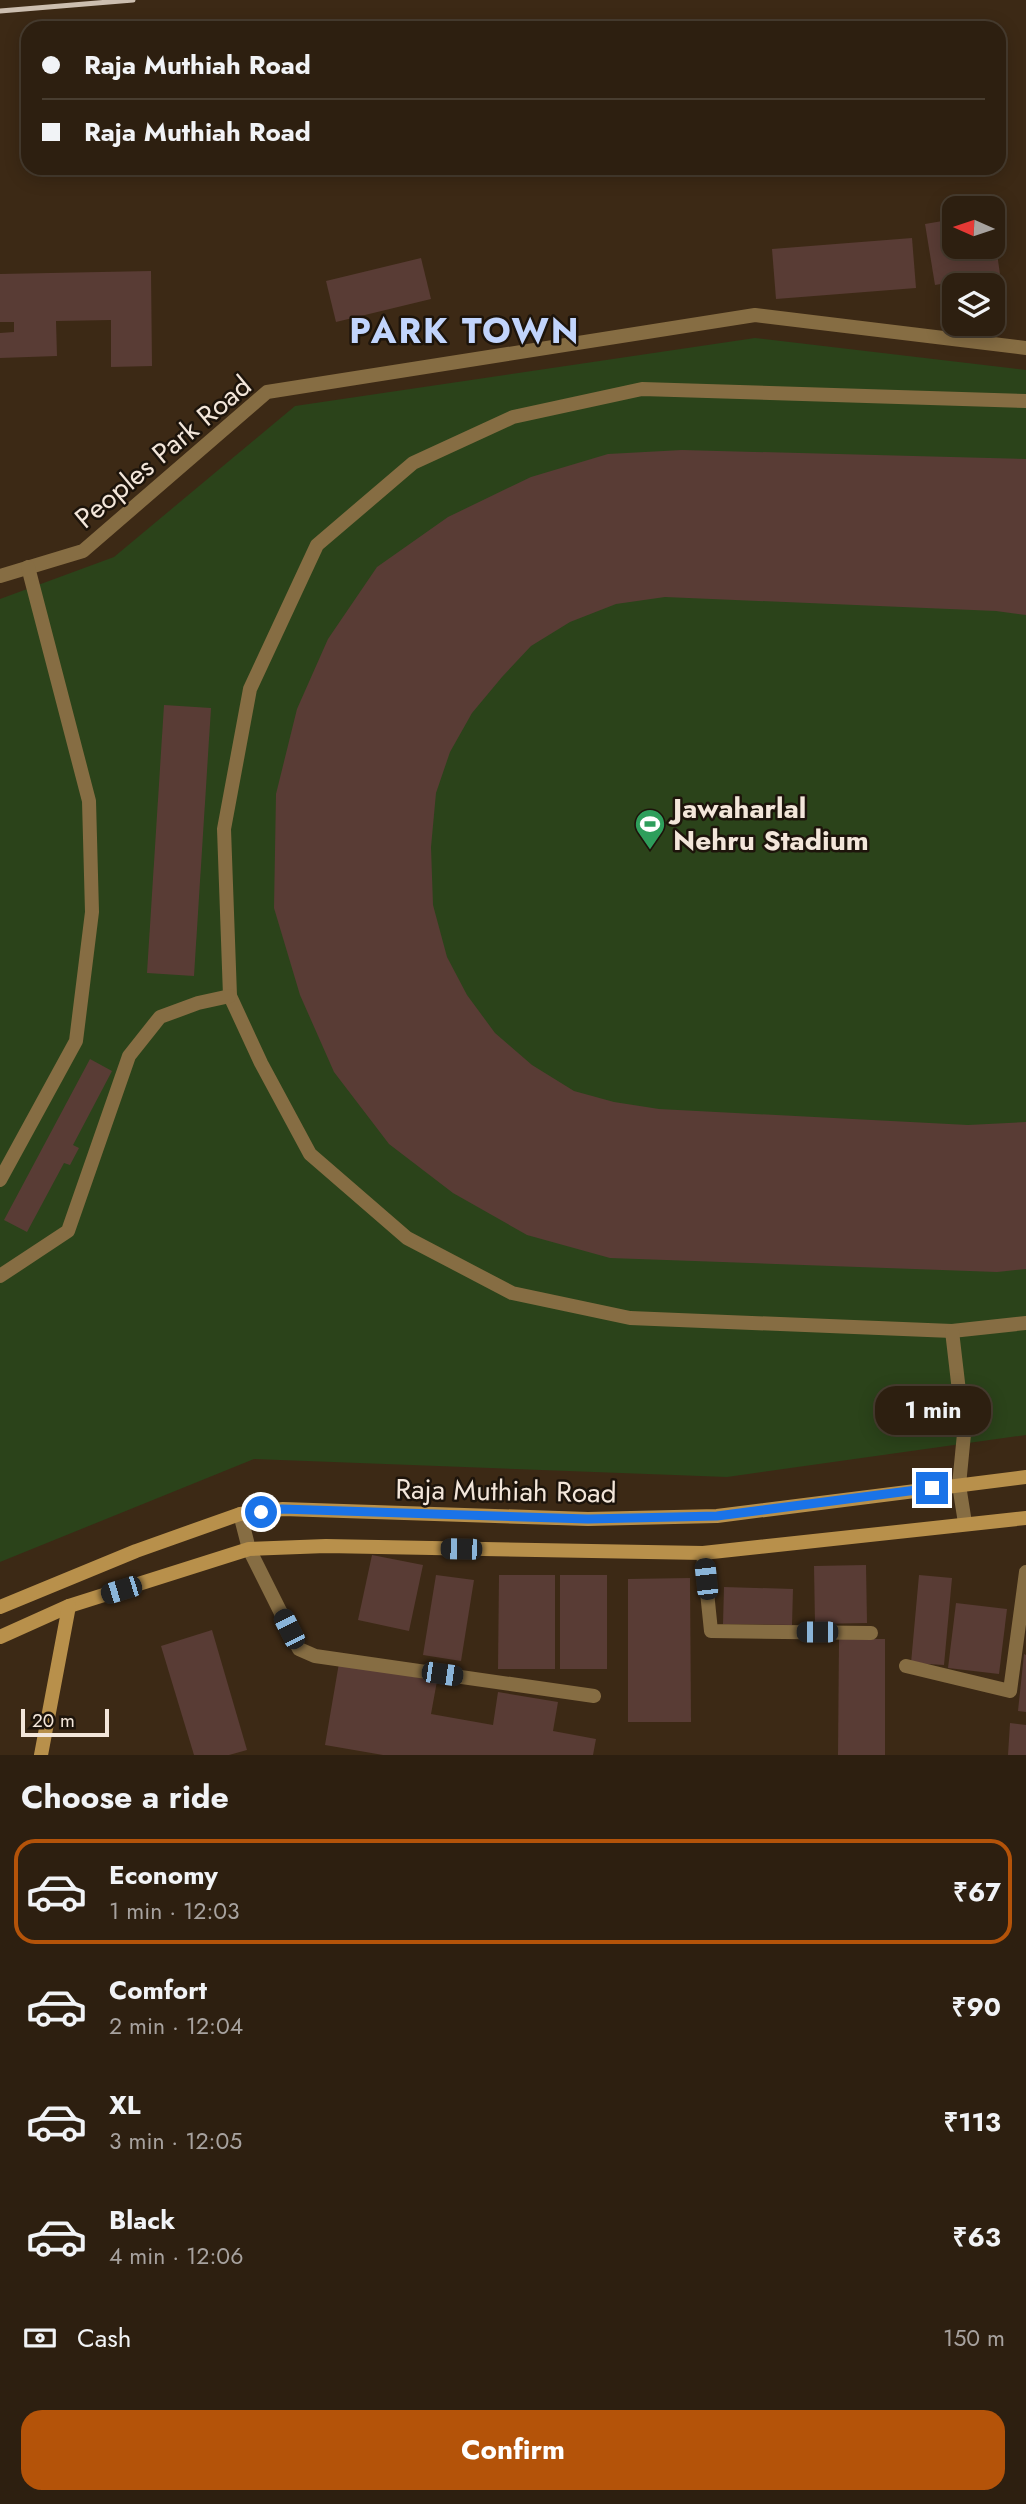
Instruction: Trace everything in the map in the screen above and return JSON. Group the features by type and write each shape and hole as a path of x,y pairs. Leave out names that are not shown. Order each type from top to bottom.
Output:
{"main road":[{"name":"Raja Muthiah Road","path":"0,1607 136,1551 240,1514 282,1509 588,1519 717,1516 1026,1477"},
{"name":"Raja Muthiah Road","path":"0,1637 69,1606 249,1549 326,1546 703,1553 1026,1518"},
{"path":"41,1755 69,1606"}],"street":[{"name":"Peoples Park Road","path":"0,576 83,551 268,392 755,315 1026,348"},
{"path":"1026,401 642,390 513,417 413,463 317,545 250,689 224,829 229,996 310,1154 407,1238 512,1293 630,1318 952,1331 1026,1323"},
{"path":"0,1180 76,1041 92,912 89,801 28,567"},
{"path":"0,1276 68,1231 130,1056 160,1017 198,1003 229,996"},
{"path":"952,1331 964,1434 959,1485 965,1523"},
{"path":"240,1514 249,1549 299,1649 315,1656 594,1696"},
{"path":"703,1553 710,1631 871,1633"},
{"path":"905,1666 1010,1691 1026,1572"}],"green space":[{"path":"755,338 1026,370 1026,1435 727,1477 254,1459 0,1562 0,599 114,557 295,406"}],"building":[{"path":"942,221 942,259 998,259 1000,273 942,273 942,284 935,285 925,224"},
{"path":"912,238 916,288 776,299 772,249"},
{"path":"421,258 431,299 336,322 326,281"},
{"path":"151,271 152,366 111,367 111,320 56,321 57,356 0,358 0,333 14,332 14,322 0,322 0,274"},
{"path":"682,450 1026,459 1026,615 996,611 665,597 616,604 570,622 531,646 502,677 472,713 450,752 436,793 431,847 433,905 447,957 467,995 495,1033 532,1065 574,1091 614,1102 659,1109 968,1125 1026,1122 1026,1269 997,1272 610,1258 527,1235 453,1193 389,1144 334,1072 300,995 274,908 276,794 297,709 328,639 377,567 448,517 531,477 608,454"},
{"path":"164,705 211,708 194,976 147,973"},
{"path":"90,1059 112,1071 73,1145 79,1148 70,1165 64,1163 27,1232 4,1220"},
{"path":"372,1555 423,1565 409,1631 358,1620"},
{"path":"866,1565 867,1623 815,1624 814,1566"},
{"path":"436,1575 474,1580 461,1661 423,1655"},
{"path":"499,1575 555,1575 555,1669 498,1669"},
{"path":"560,1575 607,1575 607,1669 560,1669"},
{"path":"919,1575 952,1578 944,1665 911,1663"},
{"path":"690,1578 691,1722 628,1722 628,1579"},
{"path":"724,1587 793,1589 792,1625 723,1624"},
{"path":"956,1603 1007,1609 999,1674 948,1668"},
{"path":"212,1630 247,1750 229,1755 194,1755 161,1646"},
{"path":"839,1639 885,1639 885,1755 838,1755"},
{"path":"1024,1654 1026,1655 1026,1712 1018,1711"},
{"path":"339,1663 437,1681 431,1714 493,1725 498,1692 558,1702 553,1731 596,1739 593,1755 383,1755 325,1745"},
{"path":"1010,1723 1026,1725 1026,1755 1008,1755"}],"railway":[{"path":"0,11 133,0"}],"place":[{"name":"Jawaharlal Nehru Stadium","path":"650,851"}],"district":[{"name":"PARK TOWN","path":"465,331"}],"route":[{"path":"261,1512 282,1509 588,1519 717,1516 932,1488"}]}
